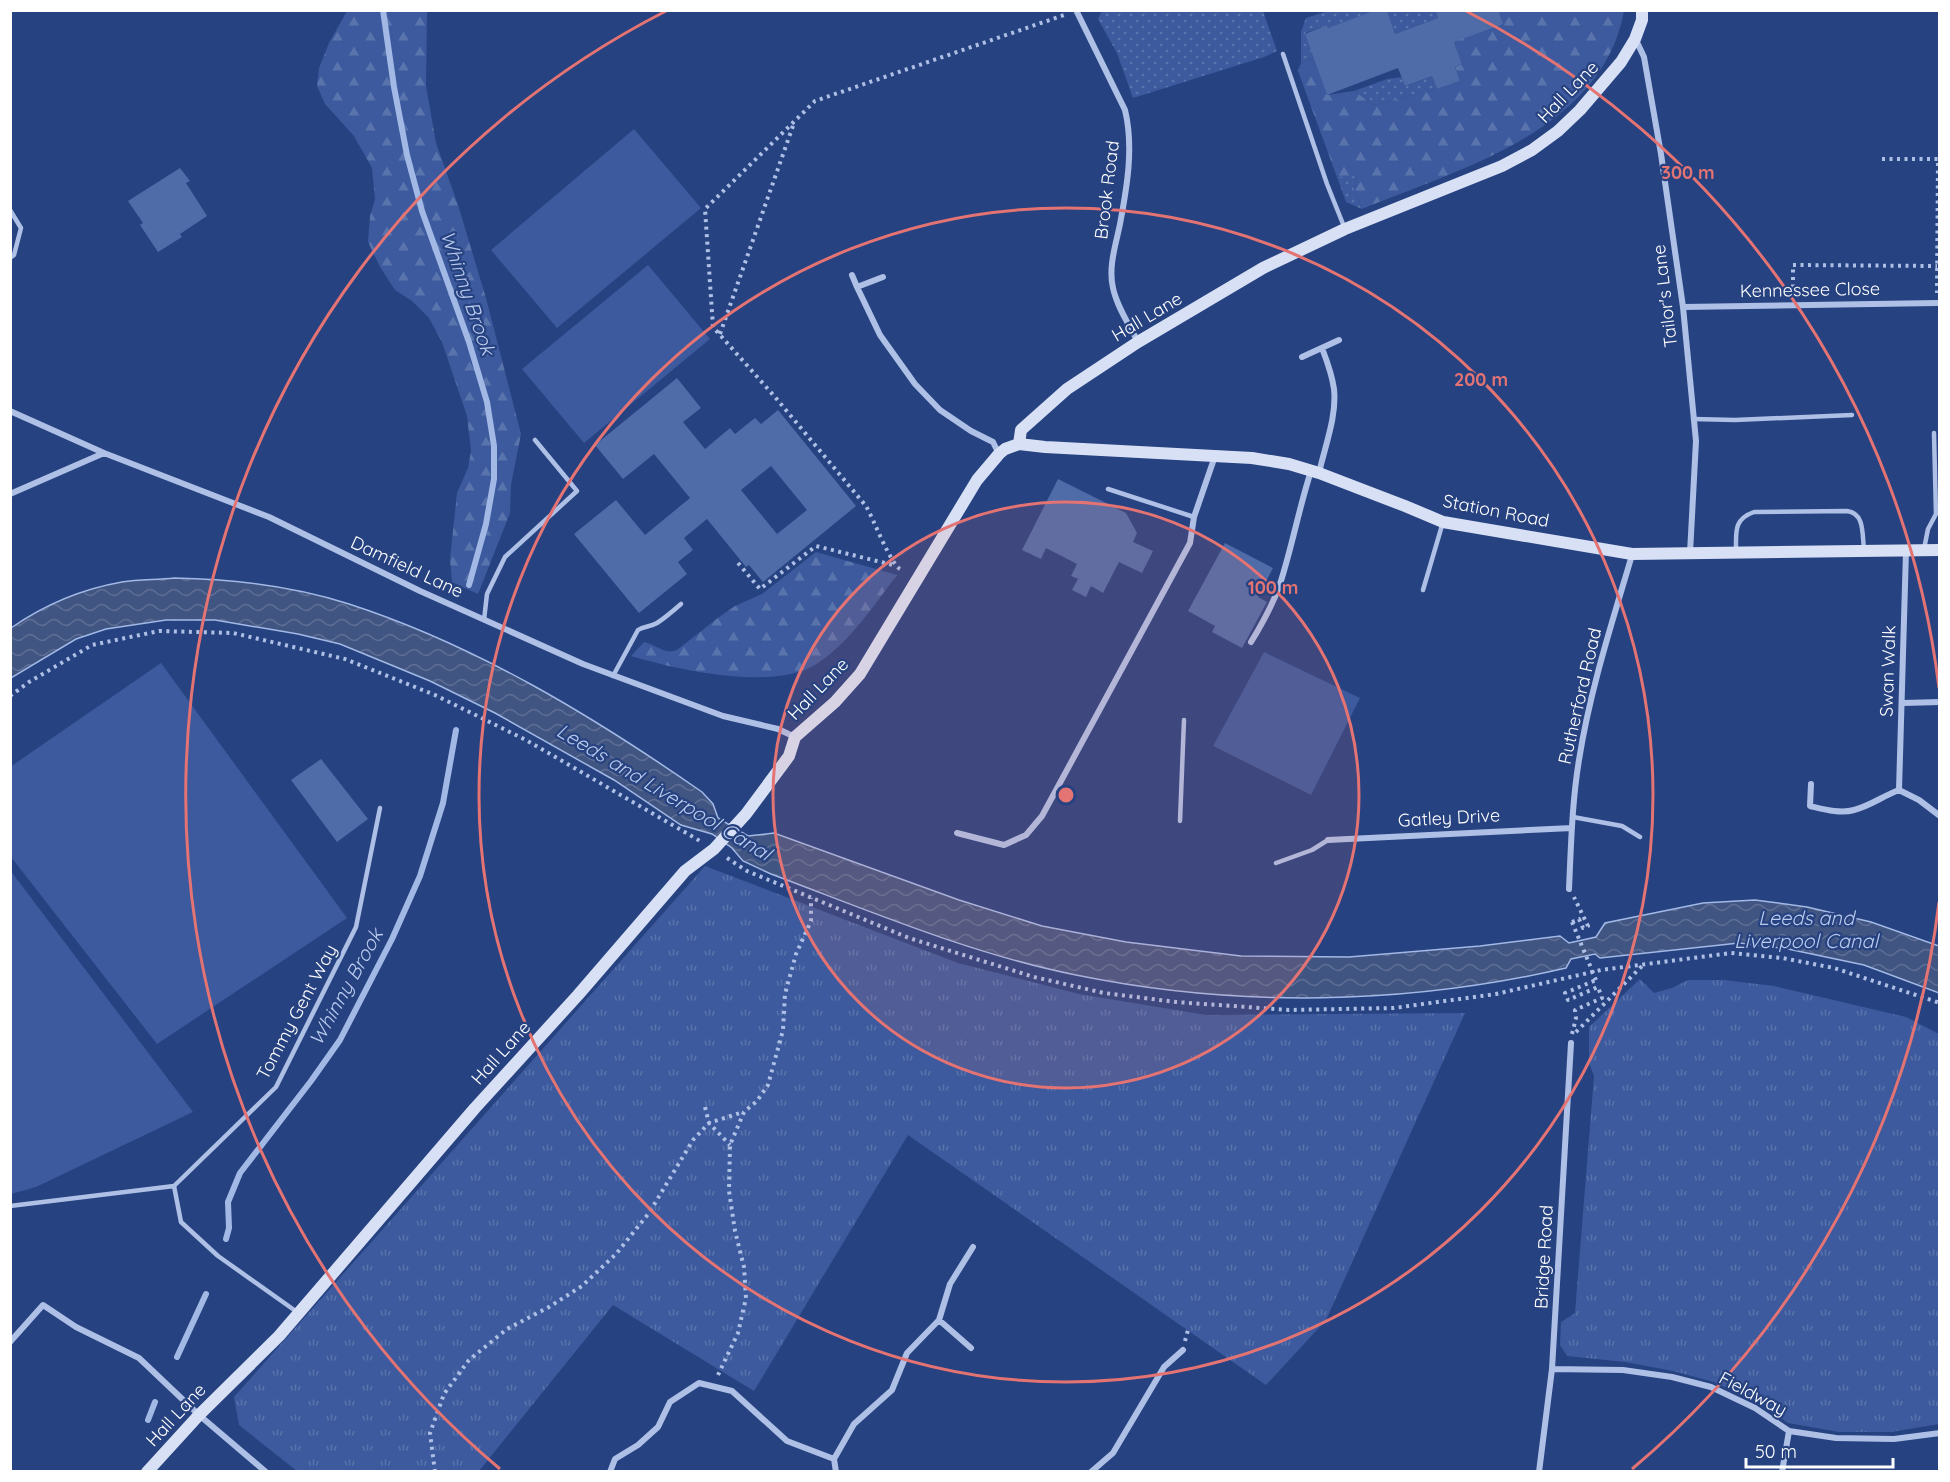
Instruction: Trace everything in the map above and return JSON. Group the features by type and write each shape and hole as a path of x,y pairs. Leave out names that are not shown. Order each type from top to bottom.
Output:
{"street":[{"name":"Brook Road","path":"1076,10 1125,110 1129,127 1129,160 1124,204 1112,265 1112,285 1116,301 1138,342"},
{"name":"Hall Lane","path":"147,1472 199,1415 279,1336 475,1108 578,995 685,872 718,845 746,814 789,756 795,737 835,702 860,674 977,480 999,454 1019,444 1021,430 1050,403 1088,374 1263,268 1345,229 1502,166 1532,150 1558,132 1621,62 1635,39 1642,20 1642,10"},
{"name":"Tailor's Lane","path":"1635,39 1644,57 1661,154 1683,307 1696,441 1690,553"},
{"path":"852,275 880,335 915,384 940,410 971,431 993,442 999,454"},
{"path":"857,287 883,277"},
{"name":"Kennessee Close","path":"1683,307 1937,303"},
{"path":"1302,357 1339,340"},
{"path":"1251,642 1262,625 1279,586 1299,507 1315,472 1333,410 1332,376 1322,348"},
{"name":"Damfield Lane","path":"10,411 104,453 269,517 420,591 613,676 723,716 778,729 795,737"},
{"name":"Station Road","path":"1019,444 1252,458 1288,464 1315,472 1443,522 1632,554 1940,550"},
{"path":"10,494 104,453"},
{"path":"957,833 1004,845 1026,835 1042,816 1190,543 1194,517 1215,456"},
{"name":"Swan Walk","path":"1899,790 1906,551"},
{"name":"Rutherford Road","path":"1569,889 1578,762 1595,679 1632,554"},
{"path":"1903,703 1940,702"},
{"path":"1811,784 1810,806 1833,811 1852,811 1899,790 1919,800 1940,816"},
{"name":"Gatley Drive","path":"1328,840 1572,828"},
{"name":"Bridge Road","path":"1539,1472 1552,1368 1572,1043"},
{"path":"836,1472 834,1459 854,1424 892,1390 907,1353 939,1320 950,1284 973,1247"},
{"path":"10,1341 43,1305 76,1327 139,1358 199,1415 266,1472"},
{"path":"939,1320 971,1348"},
{"path":"1091,1472 1113,1453 1164,1367 1183,1350"},
{"name":"Fieldway","path":"1552,1368 1623,1370 1672,1377 1711,1387 1755,1408 1789,1431 1836,1438 1894,1439 1940,1433"},
{"path":"610,1472 615,1459 638,1445 658,1427 670,1402 699,1383 732,1391 787,1441 834,1459"},
{"path":"1782,1472 1789,1431"}],"lane":[{"path":"1283,54 1327,184 1345,229"},
{"path":"10,210 21,228 14,255 10,258"},
{"path":"1693,419 1735,420 1852,415"},
{"path":"1924,551 1928,529 1938,514 1934,433"},
{"path":"484,620 487,594 505,557 577,491 535,440"},
{"path":"1108,489 1194,517"},
{"path":"1736,553 1737,527 1745,516 1754,512 1847,511 1853,512 1861,522 1864,552"},
{"path":"1423,590 1443,522"},
{"path":"613,676 638,630 656,624 681,604"},
{"path":"1180,821 1184,720"},
{"name":"Tommy Gent Way","path":"174,1186 276,1086 356,927 380,808"},
{"path":"1573,817 1622,826 1640,837"},
{"path":"1276,863 1312,850 1328,840"},
{"path":"10,1206 174,1186 180,1222 218,1256 299,1313"}],"path":[{"path":"894,565 878,526 866,506 713,327 705,209 815,101 1076,10"},
{"path":"720,334 795,121"},
{"path":"1882,159 1938,159 1937,303"},
{"path":"1792,305 1793,265 1937,266"},
{"path":"738,562 760,589 816,546 894,565 900,569"},
{"path":"10,696 29,682 92,645 159,631 233,633 345,658 435,696 526,740 718,845 747,871 909,938 1034,977 1104,993 1176,1002 1289,1010 1394,1008 1496,994 1601,970 1731,953 1782,958 1833,968 1940,1003"},
{"path":"1569,889 1588,926 1583,928 1579,919 1572,922 1596,980 1565,993 1568,1000 1598,987 1602,998 1575,1010 1576,1018 1571,1037 1643,965"},
{"path":"435,1472 430,1433 444,1394 469,1360 507,1329 549,1307 582,1286 616,1254 649,1214 693,1140 709,1124 744,1112 757,1101 768,1085 783,1030 785,994 796,954 811,921 811,898"},
{"path":"705,1107 709,1124 730,1145"},
{"path":"712,1386 738,1333 746,1298 744,1267 735,1231 729,1191 730,1145 744,1112"}],"green space":[{"path":"347,11 427,11 426,86 436,143 458,205 486,298 521,434 511,485 510,513 478,594 452,582 450,559 457,493 468,468 471,451 467,416 442,342 429,318 412,301 395,290 368,242 370,216 375,199 372,168 354,136 325,104 317,86 319,68 329,43"},
{"path":"1102,11 1263,11 1277,51 1133,98 1117,53 1098,19"},
{"path":"1328,11 1373,12 1328,28 1327,25 1305,33 1314,58 1301,63 1301,32 1306,18"},
{"path":"1387,11 1435,11 1438,18 1395,34"},
{"path":"1498,11 1624,11 1610,52 1588,87 1557,116 1522,140 1482,160 1362,209 1354,188 1357,176 1337,177 1298,71 1301,63 1314,58 1327,95 1354,91 1374,105 1437,89 1460,81 1455,67 1462,64 1454,42"},
{"path":"1432,76 1437,89 1374,105 1354,91 1387,79 1402,77 1405,86"},
{"path":"634,129 701,208 557,328 491,250"},
{"path":"1357,176 1354,188 1362,209 1346,202 1337,177"},
{"path":"648,265 710,339 584,443 522,369"},
{"path":"816,552 897,575 851,634 818,663 800,672 752,677 699,672 631,656 644,642 668,651 677,650 735,606 762,594"},
{"path":"1264,652 1360,698 1311,795 1213,746"},
{"path":"161,663 347,918 157,1044 11,857 10,767"},
{"path":"705,866 958,963 1079,994 1206,1015 1465,1013 1326,1320 1266,1385 908,1135 754,1391 613,1305 479,1471 297,1471 239,1425 234,1397"},
{"path":"10,870 193,1112 36,1187 11,1194"},
{"path":"1640,979 1654,993 1688,980 1724,980 1774,986 1906,1017 1939,1034 1939,1424 1891,1432 1839,1432 1788,1423 1760,1403 1714,1382 1625,1362 1567,1356 1560,1345 1561,1322 1575,1313 1594,1076 1589,1063 1589,1027"}],"water":[{"name":"Leeds and Liverpool Canal","path":"174,578 240,582 306,592 396,621 488,662 576,710 702,792 713,804 718,818 748,836 774,833 959,900 1042,926 1126,942 1241,956 1349,957 1480,946 1560,936 1569,943 1596,937 1605,923 1703,903 1755,900 1807,907 1871,922 1939,946 1939,993 1864,965 1788,949 1739,943 1600,958 1595,954 1571,959 1566,968 1506,980 1383,995 1321,998 1260,997 1137,986 1076,975 998,956 959,944 771,874 743,861 732,848 712,834 681,825 614,780 495,713 430,681 340,644 298,634 215,620 166,620 106,629 76,639 11,678 11,628 24,620 50,605 92,589 128,581"}],"building":[{"path":"1376,10 1387,10 1395,34 1438,18 1435,10 1498,10 1503,24 1454,42 1462,64 1455,67 1460,81 1437,89 1432,76 1405,86 1398,68 1327,95 1305,34"},
{"path":"180,168 190,181 186,183 207,216 180,234 182,237 158,252 140,225 143,223 128,201"},
{"path":"677,378 701,408 683,422 705,449 730,428 735,434 755,418 761,424 778,410 856,506 763,582 749,565 746,567 707,519 684,538 693,550 678,562 687,574 639,613 574,534 616,500 645,535 690,498 654,454 623,479 595,445","holes":["771,466 807,510 777,534 741,490"]},
{"path":"1058,479 1126,513 1137,533 1133,542 1153,551 1142,573 1119,562 1103,593 1091,586 1086,597 1072,590 1078,579 1071,576 1077,564 1046,548 1041,559 1022,550"},
{"path":"1225,543 1273,568 1258,597 1267,602 1242,648 1212,632 1215,626 1188,611"},
{"path":"321,759 368,819 337,842 291,780"}],"waterway":[{"name":"Whinny Brook","path":"383,10 407,155 422,211 469,342 487,402 494,446 494,479 486,524 469,585"},
{"name":"Whinny Brook","path":"226,1239 229,1228 228,1202 240,1173 340,1040 392,939 420,876 443,803 456,730"},
{"name":"Whinny Brook","path":"177,1357 206,1294"},
{"name":"Whinny Brook","path":"148,1420 155,1402"}]}
